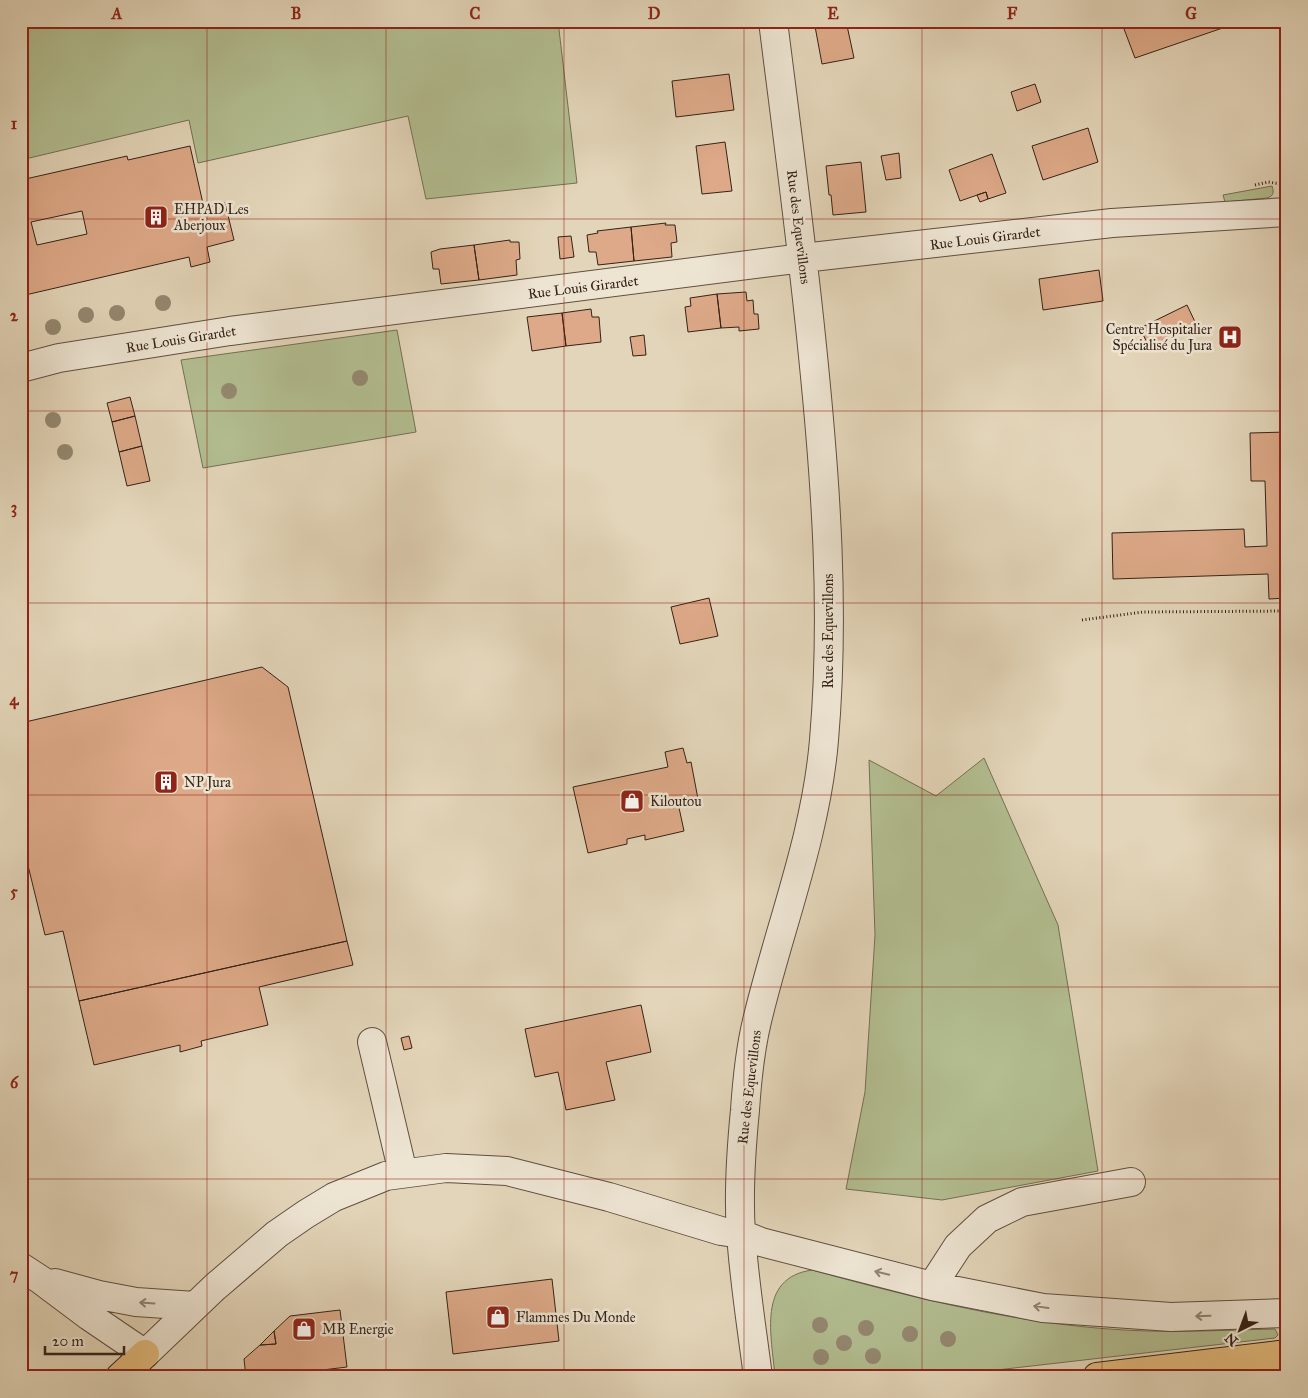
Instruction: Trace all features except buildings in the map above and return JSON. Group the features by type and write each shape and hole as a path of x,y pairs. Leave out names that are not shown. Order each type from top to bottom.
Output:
{"main road":[{"path":"120,1377 145,1354"},
{"path":"1097,1377 1287,1354"}],"street":[{"name":"Rue des Equevillons","path":"758,1377 741,1234 740,1162 749,1067 757,1022 805,846 824,746 828,692 829,603 826,512 818,409 803,258 773,21"},
{"name":"Rue Louis Girardet","path":"21,368 59,358 230,331 803,258 1112,223 1287,212"},
{"path":"372,1042 403,1173"},
{"path":"31,1273 145,1354 215,1287 278,1234 306,1214 334,1197 386,1176 446,1168 507,1171 609,1197 721,1231 741,1234 761,1242 932,1286 1043,1308 1171,1316 1287,1313"},
{"path":"932,1286 958,1246 987,1219 1022,1202 1131,1182"},
{"path":"31,1273 99,1295 136,1302 195,1306"}],"path":[{"path":"1082,620 1143,612 1287,611"}],"green space":[{"path":"21,21 558,21 577,183 426,199 408,116 198,163 189,120 21,160"},
{"path":"1272,186 1273,194 1267,198 1225,202 1223,195"},
{"path":"397,330 416,432 203,468 181,360"},
{"path":"984,758 1058,925 1098,1171 942,1200 846,1189 865,1092 875,935 869,760 936,796"},
{"path":"812,1270 927,1300 1044,1322 1143,1331 1275,1329 1278,1335 1275,1338 936,1377 775,1377 771,1311 775,1297 782,1284 794,1275"}],"place":[{"name":"EHPAD Les Aberjoux","path":"156,217"},
{"name":"Centre Hospitalier Spécialisé du Jura","path":"1230,337"},
{"name":"NP Jura","path":"166,782"},
{"name":"Kiloutou","path":"632,801"},
{"name":"Flammes Du Monde","path":"498,1317"},
{"name":"MB Energie","path":"304,1329"}]}
